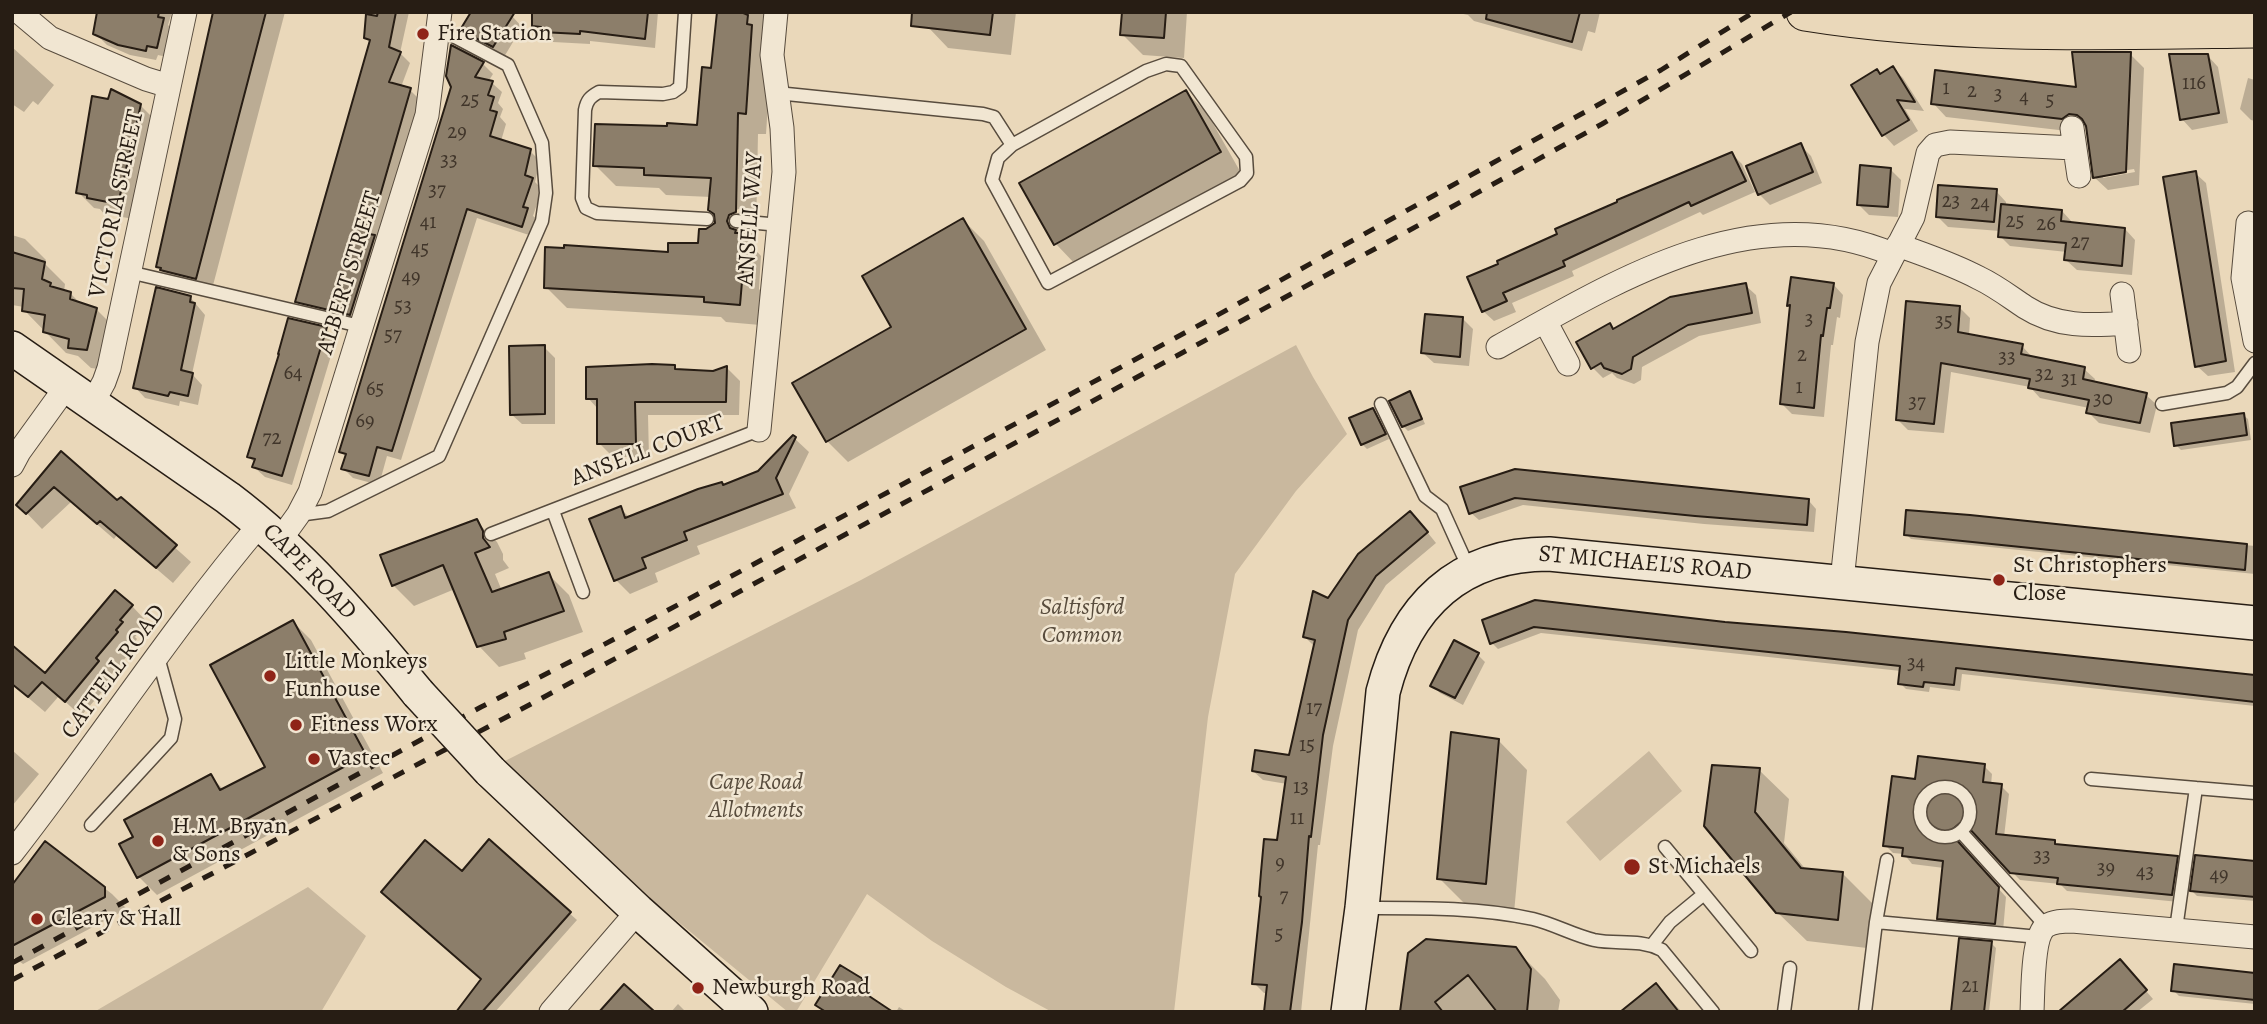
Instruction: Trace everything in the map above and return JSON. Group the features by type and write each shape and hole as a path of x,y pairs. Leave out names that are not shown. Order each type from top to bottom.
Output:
{"main road":[{"path":"1805,12 1882,22 2052,32 2255,29"}],"street":[{"path":"19,12 50,38 146,79 169,86"},
{"name":"VICTORIA STREET","path":"12,465 19,452 79,396 104,382 185,12"},
{"name":"ANSELL WAY","path":"759,430 784,172 782,128 772,55 776,12"},
{"name":"ALBERT STREET","path":"280,526 310,492 427,115 439,20"},
{"path":"1842,581 1867,342 1879,283 1913,218 1927,153 1935,145 1963,141 2073,138 2079,176"},
{"path":"2248,223 2243,278 2255,341"},
{"path":"1498,347 1649,267 1690,251 1769,236 1827,236 1895,250 1969,273 2045,317 2083,326 2126,323"},
{"path":"2122,294 2129,351"},
{"path":"1545,321 1568,364"},
{"name":"CAPE ROAD","path":"12,348 228,498 280,526 345,608 490,771 638,911 751,1012"},
{"name":"CATTELL ROAD","path":"12,853 62,789 220,571 280,526"},
{"name":"ST MICHAEL'S ROAD","path":"1348,1012 1362,908 1383,692 1389,668 1420,610 1441,589 1488,563 1510,557 1549,554 2255,623"},
{"path":"551,1012 638,911"},
{"path":"2032,1012 2043,931 2057,921 2072,920 2255,937"}],"lane":[{"path":"685,12 680,87 663,94 599,92 587,102 582,198 586,208 597,213 707,219"},
{"path":"280,526 328,511 439,456 542,221 546,193 542,143 508,65 439,20"},
{"path":"1166,64 1181,66 1247,157 1247,173 1240,181 1048,284 992,180 998,159 1012,145 1146,71 1166,64"},
{"path":"777,93 983,114 994,117 1012,145"},
{"path":"736,221 780,225"},
{"path":"129,272 360,327"},
{"path":"2162,404 2227,393 2236,387 2255,363"},
{"path":"1381,404 1425,496 1442,509 1470,571"},
{"name":"ANSELL COURT","path":"491,534 759,430"},
{"name":"ANSELL COURT","path":"553,511 583,592"},
{"path":"91,825 171,738 175,729 175,719 158,657"},
{"path":"2091,779 2255,793"},
{"path":"1941,787 1957,790 1968,802 1970,818 1961,832 1946,837 1930,832 1925,826 1920,810 1922,802 1933,790 1941,787"},
{"path":"2176,929 2196,789"},
{"path":"1961,832 2043,931"},
{"path":"1665,847 1751,951"},
{"path":"1865,1012 1887,860"},
{"path":"1652,945 1670,922 1704,894"},
{"path":"1362,908 1485,910 1536,920 1597,940 1652,945 1662,950 1713,1012"},
{"path":"1876,922 2043,931"},
{"path":"1784,1012 1790,968"}],"green space":[{"name":"Saltisford Common","path":"1296,345 1347,434 1296,491 1235,574 1208,717 1174,1012 1052,1012 932,941 867,894 796,1012 788,1012 660,907 503,762 861,580"},
{"path":"1649,751 1682,791 1600,861 1566,822"},
{"path":"308,887 366,936 321,1012 94,1012"}],"building":[{"path":"97,12 159,12 158,17 164,18 157,48 147,46 146,51 118,45 93,34"},
{"path":"213,12 266,12 196,279 156,267"},
{"path":"378,12 396,12 389,47 401,52 389,82 411,88 369,234 375,235 350,315 295,302 370,40 364,38 366,14 377,16"},
{"path":"471,12 515,12 493,47 460,30"},
{"path":"532,12 648,12 645,39 580,31 580,34 541,32 541,27 532,26"},
{"path":"717,12 741,12 748,15 747,24 752,25 746,114 738,113 736,212 729,215 727,221 730,228 736,230 735,233 741,233 739,269 743,270 740,305 704,302 704,297 544,288 545,247 564,248 564,245 668,252 668,243 698,243 699,229 706,229 715,223 714,214 708,210 711,178 644,175 644,168 593,166 595,124 697,125 702,67 711,68"},
{"path":"912,12 993,12 990,35 911,26"},
{"path":"1122,12 1166,12 1164,38 1120,35"},
{"path":"1487,12 1580,12 1572,42 1486,19"},
{"path":"451,45 484,62 475,77 493,81 488,95 494,97 490,110 497,112 490,136 531,149 525,175 533,178 523,207 528,208 522,227 467,209 392,451 377,447 369,476 341,469 346,454 339,452 451,87 446,76"},
{"path":"2072,52 2131,52 2126,172 2093,178 2086,126 2077,115 2069,114 2062,119 1931,104 1935,70 2076,87"},
{"path":"2169,54 2208,54 2219,113 2180,120"},
{"path":"1893,66 1915,102 1897,100 1909,120 1882,136 1851,85 1877,69 1880,74"},
{"path":"111,89 141,104 118,204 76,193 92,96 108,99"},
{"path":"1186,90 1221,152 1054,245 1019,183"},
{"path":"1801,143 1813,172 1758,195 1746,166"},
{"path":"1732,152 1746,181 1691,206 1689,202 1563,261 1565,266 1503,293 1507,301 1482,312 1467,277 1557,234 1555,229"},
{"path":"1860,165 1891,168 1888,207 1857,205"},
{"path":"2196,171 2226,361 2195,367 2163,177"},
{"path":"1938,185 1997,189 1994,222 1936,217"},
{"path":"2001,204 2062,210 2061,221 2125,228 2122,266 2064,260 2066,243 1998,237"},
{"path":"963,218 1026,329 826,442 792,383 891,327 862,276"},
{"path":"12,252 45,262 42,279 51,283 50,286 71,292 70,299 97,308 87,350 68,348 69,339 43,332 45,315 22,311 24,289 12,288"},
{"path":"1791,277 1834,283 1823,336 1821,335 1814,408 1780,404"},
{"path":"1746,283 1752,313 1688,325 1633,357 1631,369 1622,374 1604,368 1601,363 1591,369 1576,342 1610,323 1613,329 1670,297"},
{"path":"156,287 191,296 190,302 195,303 181,370 193,373 188,396 170,392 168,396 133,388"},
{"path":"1906,301 1960,306 1958,332 2023,344 2021,354 2085,367 2083,379 2147,393 2140,423 2086,413 2089,400 2028,388 2030,379 1941,363 1934,424 1896,420"},
{"path":"1425,314 1463,317 1460,357 1421,353"},
{"path":"288,318 327,327 282,476 252,467 255,459 247,457"},
{"path":"545,345 545,414 510,415 509,346"},
{"path":"675,365 675,369 713,371 727,366 726,402 635,402 636,444 597,444 597,399 586,399 586,367"},
{"path":"1410,391 1422,419 1402,427 1389,401"},
{"path":"1373,408 1386,434 1361,445 1349,418"},
{"path":"2244,413 2247,435 2174,446 2171,423"},
{"path":"793,435 796,437 776,478 783,494 684,532 687,540 642,558 646,568 614,581 589,519 621,506 625,518 698,489 722,482 723,485 758,471"},
{"path":"61,451 117,500 121,497 177,545 156,568 100,521 97,524 54,487 26,514 16,505"},
{"path":"1515,469 1809,499 1807,525 1515,498 1469,514 1460,487"},
{"path":"1906,510 2247,544 2245,570 1904,535"},
{"path":"1410,511 1428,532 1376,576 1348,620 1323,735 1290,1012 1264,1012 1267,985 1252,984 1264,839 1277,840 1286,777 1252,771 1255,750 1289,755 1315,640 1303,637 1313,591 1328,598 1358,554"},
{"path":"477,519 483,531 483,538 490,547 475,553 492,592 549,572 564,611 504,632 506,639 477,647 443,565 392,586 380,555"},
{"path":"115,590 133,605 120,620 123,622 116,630 118,632 96,658 99,661 65,702 42,682 28,697 12,684 12,645 45,673"},
{"path":"1535,600 1725,622 2255,675 2255,702 1956,668 1954,685 1924,682 1923,687 1898,684 1900,666 1534,627 1490,644 1482,620"},
{"path":"293,620 366,755 137,878 119,844 133,837 124,820 211,774 220,790 265,767 210,665"},
{"path":"1454,640 1479,653 1455,698 1430,686"},
{"path":"1451,732 1499,739 1486,884 1437,879"},
{"path":"1918,756 1985,764 1983,782 2002,784 1996,834 2055,840 2055,844 2178,856 2172,895 2057,884 2058,878 2010,873 1967,826 1960,823 1953,829 1954,837 1999,887 1995,924 1937,919 1943,861 1902,856 1903,848 1883,846 1892,776 1915,779"},
{"path":"1712,765 1760,768 1755,812 1801,868 1843,872 1838,920 1776,913 1704,826"},
{"path":"489,839 571,912 482,1012 456,1012 481,979 381,892 425,840 462,871"},
{"name":"Cleary & Hall","path":"45,841 105,887 105,897 12,946 12,885"},
{"path":"2195,855 2255,861 2255,897 2190,891"},
{"path":"1959,938 1992,941 1984,1012 1951,1012"},
{"path":"1426,939 1516,947 1531,969 1527,1012 1497,1012 1468,975 1435,1002 1443,1012 1400,1012 1408,953"},
{"path":"2120,959 2147,990 2122,1012 2058,1012"},
{"path":"2174,964 2255,973 2255,1000 2171,991"},
{"path":"840,965 863,979 857,988 893,1012 826,1012 815,1005"},
{"path":"1656,983 1679,1012 1620,1012"},
{"path":"624,984 655,1012 599,1012"}],"railway":[{"path":"12,963 481,707 603,645 1205,322 1661,70 1754,12"},
{"path":"12,980 531,704 1408,231 1602,124 1791,12"}],"place":[{"name":"Fire Station","path":"423,34"},
{"name":"St Christophers Close","path":"1999,580"},
{"name":"Little Monkeys Funhouse","path":"270,676"},
{"name":"Fitness Worx","path":"296,725"},
{"name":"Vastec","path":"314,759"},
{"name":"H.M. Bryan & Sons","path":"158,841"},
{"name":"St Michaels","path":"1632,867"},
{"name":"Cleary & Hall","path":"37,919"},
{"name":"Newburgh Road","path":"698,988"}],"park label":[{"name":"Cape Road Allotments","path":"756,797"}]}
